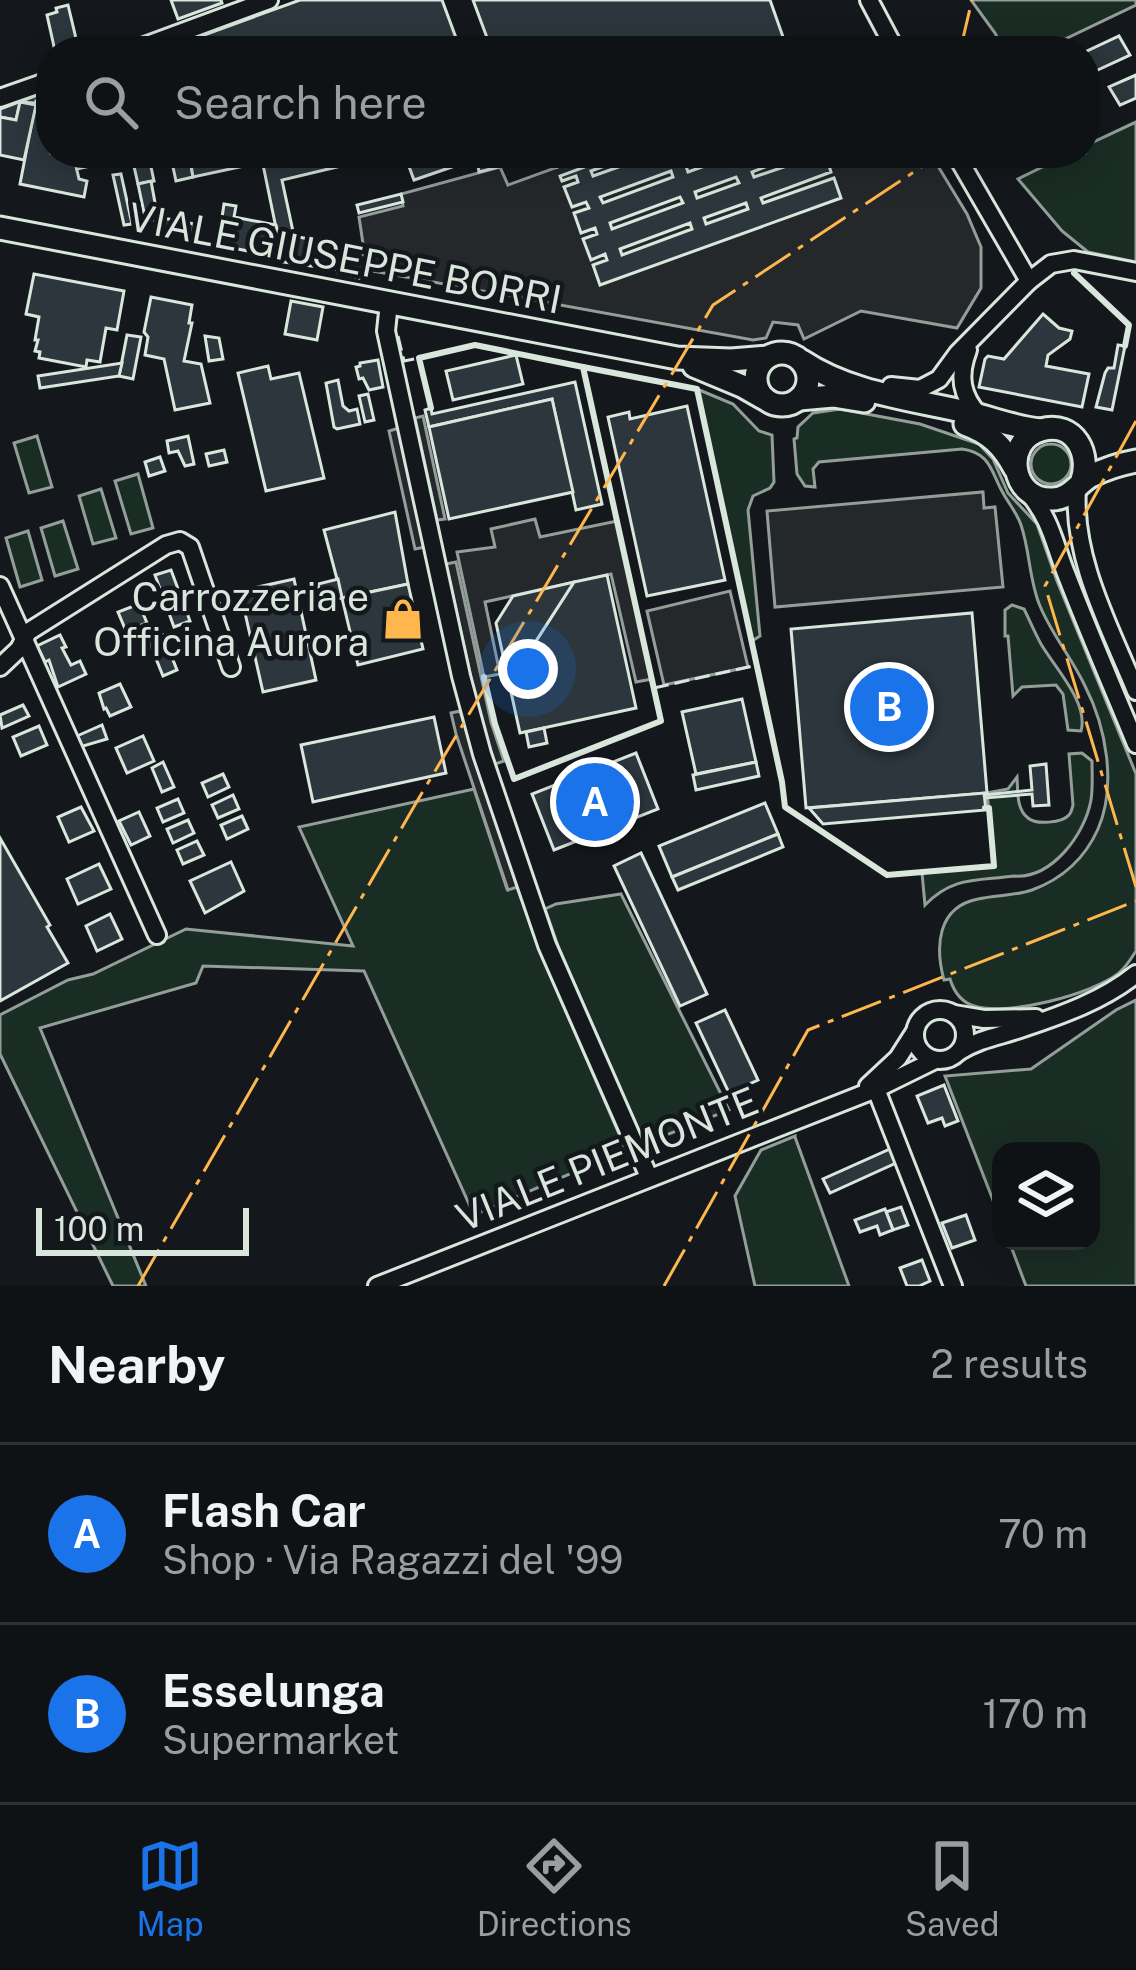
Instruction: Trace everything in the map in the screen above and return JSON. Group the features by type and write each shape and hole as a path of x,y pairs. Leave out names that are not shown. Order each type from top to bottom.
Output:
{"main road":[{"name":"VIALE GIUSEPPE BORRI","path":"0,228 677,358 731,360 785,353 843,382 1011,426 1063,430 1081,445 1136,458"},
{"path":"764,398 756,379 768,357"},
{"name":"VIALE GIUSEPPE BORRI","path":"677,358 777,405 839,396 959,423 992,437 1003,448 1018,481 1035,496 1058,499 1111,467 1136,458"},
{"path":"800,399 808,384 802,362"},
{"path":"1015,469 1023,441 1041,430"},
{"path":"1079,486 1086,466 1081,445"}],"street":[{"path":"165,36 235,6 269,0"},
{"path":"868,0 888,36"},
{"path":"0,98 36,85"},
{"path":"964,168 1028,280"},
{"path":"843,382 866,380 909,389 940,380 958,353 1028,280 1051,264 1066,260 1136,272"},
{"path":"388,303 386,331 477,739 547,945 649,1178"},
{"path":"972,341 962,366 962,382 980,415"},
{"path":"1079,486 1077,521 1087,570 1136,691"},
{"path":"1026,490 1049,522 1136,744"},
{"path":"0,667 28,632 166,544 182,541 190,547 231,667"},
{"path":"0,586 157,935"},
{"path":"1049,1018 989,1019 940,1010 926,1014 914,1033 917,1048 935,1060 949,1059 983,1039 1023,1028 1049,1018 1111,994 1136,974"},
{"path":"1111,994 1136,993"},
{"path":"954,1014 965,1032 960,1051"},
{"name":"VIALE PIEMONTE","path":"868,1091 914,1033"},
{"name":"VIALE PIEMONTE","path":"377,1286 935,1060"},
{"path":"868,1091 952,1286"}],"green space":[{"path":"971,0 1136,0 1136,5 1071,36 995,33"},
{"path":"1136,122 1136,262 1088,252 1062,231 1018,179 1040,168 1100,168 1100,139"},
{"path":"697,389 733,404 759,431 772,435 774,482 753,496 748,510 760,636 752,641"},
{"path":"840,409 920,424 979,444 993,459 1008,493 1037,524 1136,774 1136,951 1119,973 1090,989 1049,1002 988,1009 965,1002 950,979 944,980 940,942 954,910 978,899 1043,885 1063,874 1086,849 1098,829 1107,794 1103,738 1085,686 1040,606 1019,521 985,459 962,449 819,462 813,469 815,487 805,486 797,474 794,439 798,427 813,413"},
{"path":"37,436 52,487 29,493 14,443"},
{"path":"1051,444 1065,450 1071,464 1065,478 1051,484 1037,478 1031,464 1037,450"},
{"path":"138,474 153,528 131,534 115,481"},
{"path":"101,489 116,538 93,544 79,496"},
{"path":"63,521 78,569 55,576 41,528"},
{"path":"28,531 42,580 20,587 6,538"},
{"path":"1012,605 1024,609 1076,697 1081,731 1068,730 1063,694 1056,685 1022,687 1013,696 1005,636 1005,610"},
{"path":"1082,753 1092,761 1091,800 1082,827 1064,852 1028,875 956,884 925,905 922,873 994,866 987,793 1008,789 1017,777 1020,804 1028,818 1061,820 1073,805 1069,754"},
{"path":"474,789 507,889 517,887 540,952 626,1150 474,1215 364,971 203,966 196,983 40,1028 146,1286 113,1286 0,1054 0,1015 186,929 353,946 299,827"},
{"path":"621,894 729,1110 659,1138 640,1133 545,909"},
{"path":"1136,1000 1136,1286 1026,1286 1012,1250 1100,1250 1100,1142 992,1142 992,1198 945,1076 1031,1069"},
{"path":"795,1136 849,1286 755,1286 735,1196 761,1150"}],"shaded area":[{"path":"496,168 508,185 555,168 939,168 981,247 981,288 957,328 861,311 804,339 798,325 773,322 766,338 753,340 367,270 359,217 403,206 401,194"},
{"path":"423,416 445,519 437,520 415,418"},
{"path":"399,428 425,547 415,549 389,431"},
{"path":"983,492 984,508 995,507 1003,587 775,607 767,511"},
{"path":"535,519 540,537 617,521 652,679 636,682 611,574 485,602 500,674 484,677 457,552 495,547 491,529"},
{"path":"456,562 504,761 495,764 479,714 446,564"},
{"path":"730,591 748,667 664,685 647,611"},
{"path":"460,711 517,887 508,890 456,734 451,713"}],"building":[{"path":"171,0 221,0 222,3 178,19"},
{"path":"300,0 442,0 455,36 201,36"},
{"path":"473,0 770,0 783,36 486,36"},
{"path":"68,5 75,36 52,36 47,15 57,12 56,8"},
{"path":"1119,36 1130,55 1100,69 1100,45"},
{"path":"1136,75 1136,98 1120,105 1109,87"},
{"path":"36,96 36,103 20,102 16,120 0,117 0,109"},
{"path":"36,101 36,168 76,168 79,179 87,181 84,197 20,184"},
{"path":"20,102 36,105 24,160 0,155 0,117 16,120"},
{"path":"134,168 151,168 154,181 138,184"},
{"path":"173,168 192,168 193,177 176,181"},
{"path":"192,168 235,168 193,177"},
{"path":"264,168 332,168 282,180 294,236 327,243 327,239 363,250 367,276 283,262"},
{"path":"410,168 449,168 414,180"},
{"path":"582,168 599,168 591,171 593,176 616,168 687,168 688,172 763,168 752,172 754,177 781,168 830,168 831,172 761,198 763,203 834,178 841,198 600,285 593,265 607,260 605,254 591,260 583,239 597,234 595,228 581,233 574,213 589,208 586,202 572,207 564,187 578,182 576,176 562,181 560,176","holes":["671,171 673,177 603,203 600,197","736,177 739,183 697,198 695,192","680,197 683,203 612,229 610,223","746,203 748,209 706,224 704,218","690,223 692,229 622,255 620,249"]},
{"path":"121,174 132,224 124,225 113,175"},
{"path":"151,181 158,219 146,222 138,184"},
{"path":"401,194 403,202 359,213 357,205"},
{"path":"224,204 236,206 234,217 276,225 282,250 269,247 268,255 218,245"},
{"path":"158,217 194,224 192,237 155,229"},
{"path":"34,274 124,291 117,330 106,328 100,362 87,360 86,367 39,358 35,340 39,317 26,314"},
{"path":"151,297 192,305 184,361 201,364 210,403 175,410 164,359 145,355"},
{"path":"291,301 323,307 317,340 285,334"},
{"path":"1043,314 1059,328 1072,331 1070,339 1048,355 1046,366 1089,374 1082,407 979,387 985,359 1004,359"},
{"path":"127,335 141,337 133,379 119,376"},
{"path":"205,336 219,338 223,359 209,361"},
{"path":"1118,345 1125,346 1112,410 1096,407 1105,373 1114,368"},
{"path":"516,355 523,384 453,400 446,371"},
{"path":"378,360 383,387 369,390 356,367"},
{"path":"122,363 119,376 40,388 38,376"},
{"path":"268,366 271,379 299,373 324,478 266,491 238,373"},
{"path":"338,380 343,406 349,411 357,409 360,424 334,427 326,383"},
{"path":"575,382 602,504 576,510 552,399 429,427 425,410 431,408 432,414"},
{"path":"368,394 374,420 365,422 359,396"},
{"path":"552,399 573,492 449,519 429,427"},
{"path":"687,406 725,580 647,596 608,417 629,412 630,419"},
{"path":"188,436 194,464 185,466 178,451 169,453 167,441"},
{"path":"224,450 227,462 209,466 206,454"},
{"path":"160,457 165,471 149,476 145,462"},
{"path":"395,512 408,584 342,598 324,530"},
{"path":"171,570 190,621 174,627 155,575"},
{"path":"607,575 636,708 520,733 509,683 574,582"},
{"path":"294,579 316,680 263,692 240,591"},
{"path":"338,579 342,598 322,603 318,584"},
{"path":"574,582 509,683 496,623 513,596"},
{"path":"408,584 423,649 358,665 342,598"},
{"path":"139,604 147,623 126,631 118,612"},
{"path":"972,613 987,793 806,808 791,629"},
{"path":"60,635 71,665 80,661 86,674 58,687 49,660 45,662 37,646"},
{"path":"163,635 177,670 163,676 149,641"},
{"path":"120,684 131,707 110,716 99,693"},
{"path":"742,699 756,762 696,774 682,712"},
{"path":"23,705 29,716 2,728 0,715"},
{"path":"434,717 446,773 313,802 301,745"},
{"path":"102,725 107,739 80,747 77,736"},
{"path":"39,726 47,745 21,756 13,737"},
{"path":"544,728 547,743 529,747 526,732"},
{"path":"143,736 154,761 127,773 116,748"},
{"path":"636,753 658,809 554,850 532,794"},
{"path":"163,762 174,787 162,792 152,768"},
{"path":"756,762 759,776 696,790 693,775"},
{"path":"1046,764 1049,805 1033,806 1032,794 985,798 1032,790 1030,766"},
{"path":"223,774 229,787 208,797 202,783"},
{"path":"984,793 986,810 823,824 809,808"},
{"path":"233,795 239,809 218,818 212,805"},
{"path":"178,799 184,813 163,822 157,808"},
{"path":"765,803 778,834 672,877 659,846"},
{"path":"81,807 94,831 69,842 58,817"},
{"path":"139,812 150,836 131,845 119,821"},
{"path":"242,816 248,829 227,839 221,825"},
{"path":"188,820 194,833 173,843 167,829"},
{"path":"778,834 783,847 678,890 672,877"},
{"path":"0,838 68,963 0,1001"},
{"path":"197,841 204,855 183,864 177,850"},
{"path":"641,853 707,994 680,1006 614,866"},
{"path":"231,862 244,891 205,913 190,881"},
{"path":"99,864 111,889 78,904 67,879"},
{"path":"110,914 122,939 97,951 86,926"},
{"path":"725,1010 758,1080 729,1093 696,1023"},
{"path":"944,1085 958,1121 945,1126 942,1118 928,1123 917,1096"},
{"path":"890,1149 896,1163 830,1193 823,1179"},
{"path":"901,1207 908,1225 893,1230 886,1212"},
{"path":"885,1209 893,1230 880,1235 877,1226 860,1232 855,1220"},
{"path":"966,1215 975,1240 952,1248 942,1223"},
{"path":"922,1260 930,1281 907,1286 900,1268"}],"fence":[{"path":"398,336 404,361 419,358"},
{"path":"654,688 757,665"}],"wall":[{"path":"1074,273 1129,325 1125,346"},
{"path":"431,408 419,358 475,345 583,367 661,721 514,779 484,677"},
{"path":"583,367 697,389 785,807 887,875 994,866 989,808 985,808"}],"power":[{"path":"964,36 972,0"},
{"path":"138,1286 416,803 713,305 920,168"},
{"path":"1136,421 1045,586 1136,887"},
{"path":"664,1286 808,1030 1136,901"}],"place":[{"name":"Carrozzeria e Officina Aurora","path":"403,619"},
{"name":"Esselunga","path":"889,707"},
{"name":"Flash Car","path":"595,802"}]}
